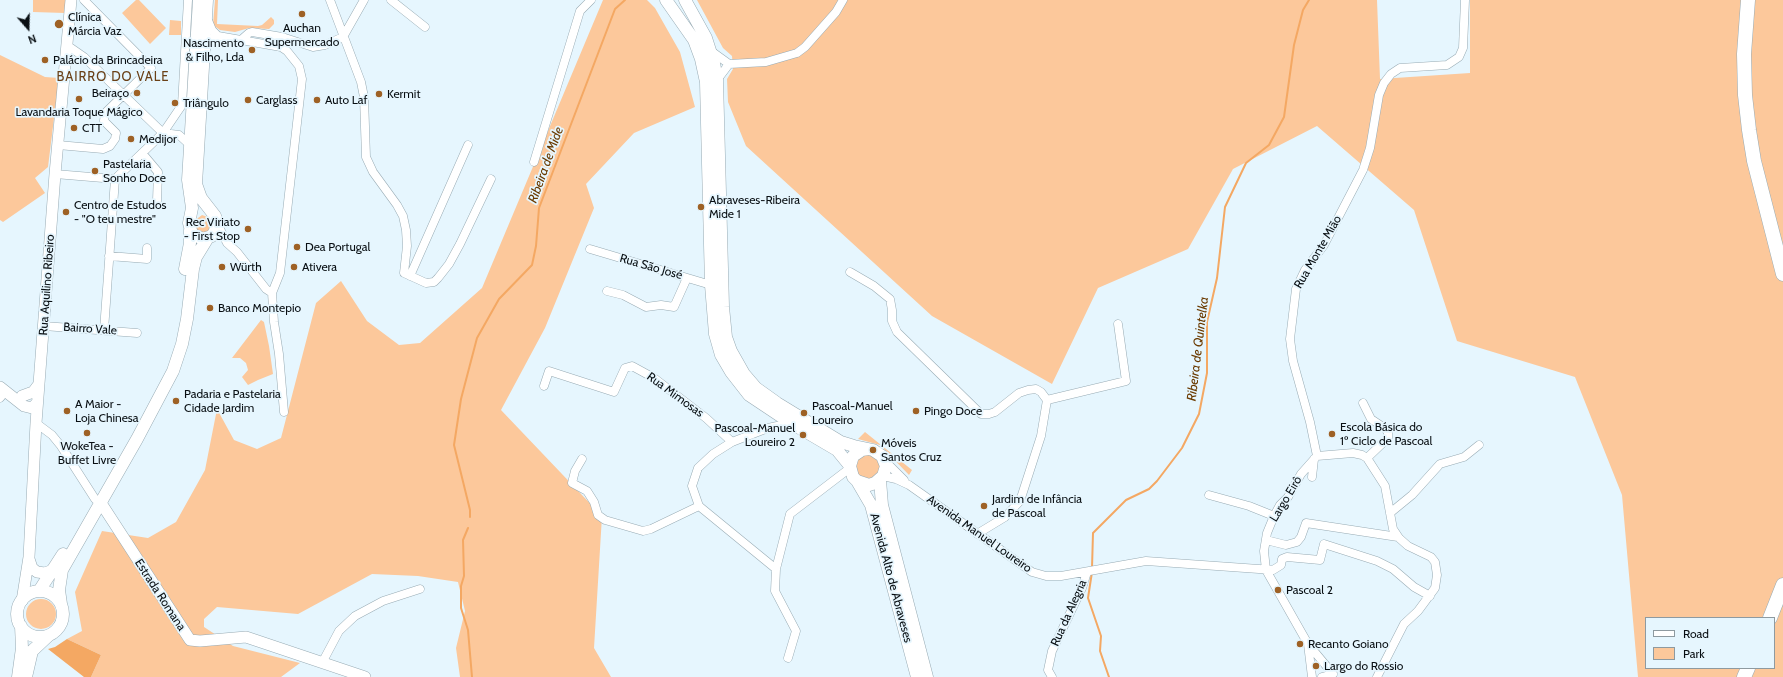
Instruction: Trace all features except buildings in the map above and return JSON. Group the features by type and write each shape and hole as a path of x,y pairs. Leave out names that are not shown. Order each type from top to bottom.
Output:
{"highway":[{"path":"1748,0 1744,54 1745,95 1749,130 1754,161 1783,274"},
{"path":"1770,617 1783,585"}],"main road":[{"path":"26,677 32,652 53,633 61,622 63,616 59,590 62,570 94,516 98,501 155,392 171,354 180,317 190,244 192,208 188,187 199,0"},
{"path":"18,677 22,648 21,626 18,611 22,600 36,592 53,570 148,421 173,371 182,344 196,257 208,238 214,234 218,225 217,220 201,198 196,184 207,0"},
{"name":"Avenida Alto de Abraveses","path":"666,0 694,40 701,59 706,82 711,285 715,334 722,355 742,387 750,395 790,423 837,450 852,473 871,505 917,677"},
{"path":"685,0 706,38 711,51 717,80 723,307 726,337 730,352 744,374 756,388 777,403 841,442 867,449 878,452 885,461 885,471 881,478 868,485 852,473 853,456 862,450 867,449"},
{"path":"208,238 199,238 190,225 192,216 199,211 207,211 211,213"},
{"name":"Avenida Alto de Abraveses","path":"881,478 882,505 927,677"},
{"path":"36,592 51,594 61,604"},
{"path":"21,626 26,632 33,636 48,636"}],"street":[{"name":"Rua Aquilino Ribeiro","path":"22,600 28,571 35,428 55,174 68,47 71,0"},
{"path":"58,145 102,149 110,146 115,139 116,133 104,121 105,113 151,68 84,0"},
{"path":"104,330 115,179 163,132 182,105 188,0"},
{"path":"330,0 361,82 364,97 366,157 373,172 397,205 406,230 407,246 404,274 426,283 434,282 438,278 449,264 460,244 491,179"},
{"path":"241,40 252,32 282,37 313,46 325,45 343,37 364,0"},
{"path":"392,0 425,27"},
{"path":"534,162 580,11 591,0"},
{"path":"711,51 729,64 766,62 797,53 808,44 836,12 844,0"},
{"name":"Rua Monte Mião","path":"1312,477 1316,457 1310,422 1293,361 1290,338 1296,289 1305,270 1324,245 1363,170 1370,148 1379,95 1384,83 1400,68 1447,65 1459,57 1463,48 1465,0"},
{"path":"206,16 212,30 218,36 281,47 287,51 298,66 302,80 280,274 272,293 284,412"},
{"path":"204,49 212,39 218,36"},
{"path":"68,47 84,57 163,132 180,135 190,145"},
{"path":"717,80 729,64"},
{"path":"180,135 192,128"},
{"path":"410,276 468,145"},
{"path":"142,153 158,172 157,201"},
{"path":"55,174 115,179"},
{"path":"218,225 227,243 266,289 272,293"},
{"path":"208,238 227,243"},
{"path":"109,256 147,258 148,248"},
{"name":"Rua São José","path":"590,249 711,285"},
{"path":"850,272 874,286 890,299 892,321 897,332 981,414 995,412 1019,393 1028,390 1036,389 1041,392 1047,400 1041,436 1020,501 1005,517 977,534"},
{"path":"607,291 623,295 646,307 661,304 674,307 687,278"},
{"path":"1047,400 1126,381 1118,324"},
{"name":"Bairro Vale","path":"44,326 137,333"},
{"name":"Rua Mimosas","path":"544,386 549,371 614,392 625,368 632,366 654,378 706,418 732,442"},
{"path":"8,394 33,392 39,384"},
{"path":"8,394 29,417 35,428 52,435 98,501"},
{"path":"8,394 29,408 34,407 37,404"},
{"path":"1362,403 1371,419 1386,429 1388,433 1388,438 1367,458"},
{"path":"768,428 772,421 769,409"},
{"path":"776,569 700,506 692,486 698,468 713,454 732,442 768,428 790,423"},
{"path":"1390,512 1412,495 1440,464 1464,457 1479,444"},
{"path":"1316,457 1353,453 1362,454 1367,458 1385,486 1393,529 1398,537 1408,546 1431,557 1435,562 1437,575 1435,588 1430,596 1404,624 1377,677"},
{"name":"Largo Eirô","path":"1266,570 1264,551 1274,516 1280,505 1288,497 1301,474 1316,457"},
{"path":"582,459 575,471 572,483 587,491 594,502 598,515 605,520 643,531 656,527 700,506"},
{"name":"Avenida Manuel Loureiro","path":"885,461 909,485 1032,572 1046,576 1061,576 1146,561 1266,570"},
{"path":"788,658 796,631 775,591 776,569 790,514 833,482 852,473"},
{"name":"Avenida Manuel Loureiro","path":"881,478 896,479 909,485"},
{"path":"1209,495 1249,506 1274,516"},
{"name":"Estrada Romana","path":"98,501 190,640 200,641 246,637 365,677"},
{"path":"94,516 110,519"},
{"path":"1266,540 1286,545 1297,542 1301,537 1306,523 1398,537"},
{"path":"1335,675 1308,644 1266,570 1278,568 1281,566 1282,559 1287,557 1320,560 1324,544 1377,561 1393,569 1414,587 1430,596"},
{"path":"29,557 32,567 37,572 45,573 53,570"},
{"name":"Rua Aquilino Ribeiro","path":"28,571 36,592"},
{"name":"Rua da Alegria","path":"1052,677 1048,670 1052,651 1082,588 1087,572"},
{"path":"322,663 339,631 355,616 383,601 420,589"},
{"path":"1308,644 1312,677"},
{"path":"1322,677 1335,675"}],"green space":[{"path":"33,0 66,0 65,13 33,12"},
{"path":"136,0 139,0 166,28 150,44 122,13"},
{"path":"215,0 218,0 217,24 258,26 262,25 271,17 274,20 274,24 269,29 249,28 235,32 220,30 213,25"},
{"path":"603,0 647,0 655,8 680,52 695,107 634,133 586,184 594,208 545,328 501,410 602,516 594,648 611,677 460,677 456,648 465,611 458,582 418,576 372,574 298,614 217,607 204,619 204,627 233,646 300,663 281,677 91,677 101,655 67,639 82,631 75,592 102,531 148,538 176,522 205,470 217,409 234,440 257,449 281,438 316,303 341,281 367,321 399,345 420,343 482,288"},
{"path":"697,0 1377,0 1380,79 1470,73 1470,0 1783,0 1783,677 1638,677 1622,495 1575,377 1457,341 1414,210 1317,126 1233,169 1188,249 1098,288 1052,384 932,316 746,146 728,102 727,79 733,69 732,56 723,48"},
{"path":"170,20 181,21 181,35 169,35"},
{"path":"0,55 45,77 59,78 48,167 35,178 45,193 3,222 0,220"},
{"path":"202,215 208,217 212,222 209,233 197,233 194,221"},
{"path":"261,320 264,322 273,374 248,385 242,377 248,370 246,363 240,358 232,358"},
{"path":"865,432 912,470 909,475 880,445 858,439"},
{"path":"868,455 873,456 879,462 879,472 873,478 868,479 863,478 857,472 856,467 857,462 863,456"},
{"path":"41,599 52,603 56,614 52,625 41,629 30,625 26,614 30,603"}],"shaded area":[{"path":"67,639 101,655 91,677 84,677 48,649 55,647"}],"waterway":[{"name":"Ribeira de Mide","path":"470,517 470,510 454,445 461,399 477,338 499,299 532,265 536,246 539,208 615,9 625,0"},
{"name":"Ribeira de Quintelka","path":"1092,568 1093,533 1126,500 1149,489 1157,481 1182,448 1199,414 1207,373 1207,322 1217,278 1225,207 1246,163 1269,145 1284,117 1294,45 1303,10 1309,0"},
{"name":"Ribeira de Mide","path":"468,528 463,540 464,576 461,586 461,608 468,630 472,677"},
{"name":"Ribeira de Quintelka","path":"1092,572 1088,598 1101,636 1100,651 1109,677"}],"place":[{"name":"Auchan Supermercado","path":"302,14"},
{"name":"Clínica Márcia Vaz","path":"59,24"},
{"name":"Nascimento & Filho, Lda","path":"252,50"},
{"name":"Palácio da Brincadeira","path":"45,60"},
{"name":"Beiraço","path":"137,93"},
{"name":"Kermit","path":"379,94"},
{"name":"Lavandaria Toque Mágico","path":"79,99"},
{"name":"Carglass","path":"248,100"},
{"name":"Auto Laf","path":"317,100"},
{"name":"Triângulo","path":"175,103"},
{"name":"CTT","path":"74,128"},
{"name":"Medijor","path":"131,139"},
{"name":"Pastelaria Sonho Doce","path":"95,171"},
{"name":"Abraveses-Ribeira Mide 1","path":"701,207"},
{"name":"Centro de Estudos - \"O teu mestre\"","path":"66,212"},
{"name":"Rec Viriato - First Stop","path":"248,229"},
{"name":"Dea Portugal","path":"297,247"},
{"name":"Würth","path":"222,267"},
{"name":"Ativera","path":"294,267"},
{"name":"Banco Montepio","path":"210,308"},
{"name":"Padaria e Pastelaria Cidade Jardim","path":"176,401"},
{"name":"A Maior - Loja Chinesa","path":"67,411"},
{"name":"Pingo Doce","path":"916,411"},
{"name":"Pascoal-Manuel Loureiro","path":"804,413"},
{"name":"WokeTea - Buffet Livre","path":"87,433"},
{"name":"Escola Básica do 1º Ciclo de Pascoal","path":"1332,434"},
{"name":"Pascoal-Manuel Loureiro 2","path":"803,435"},
{"name":"Móveis Santos Cruz","path":"873,450"},
{"name":"Jardim de Infância de Pascoal","path":"984,506"},
{"name":"Pascoal 2","path":"1278,590"},
{"name":"Recanto Goiano","path":"1300,644"},
{"name":"Largo do Rossio","path":"1316,666"}],"district":[{"name":"BAIRRO DO VALE","path":"113,77"}]}
